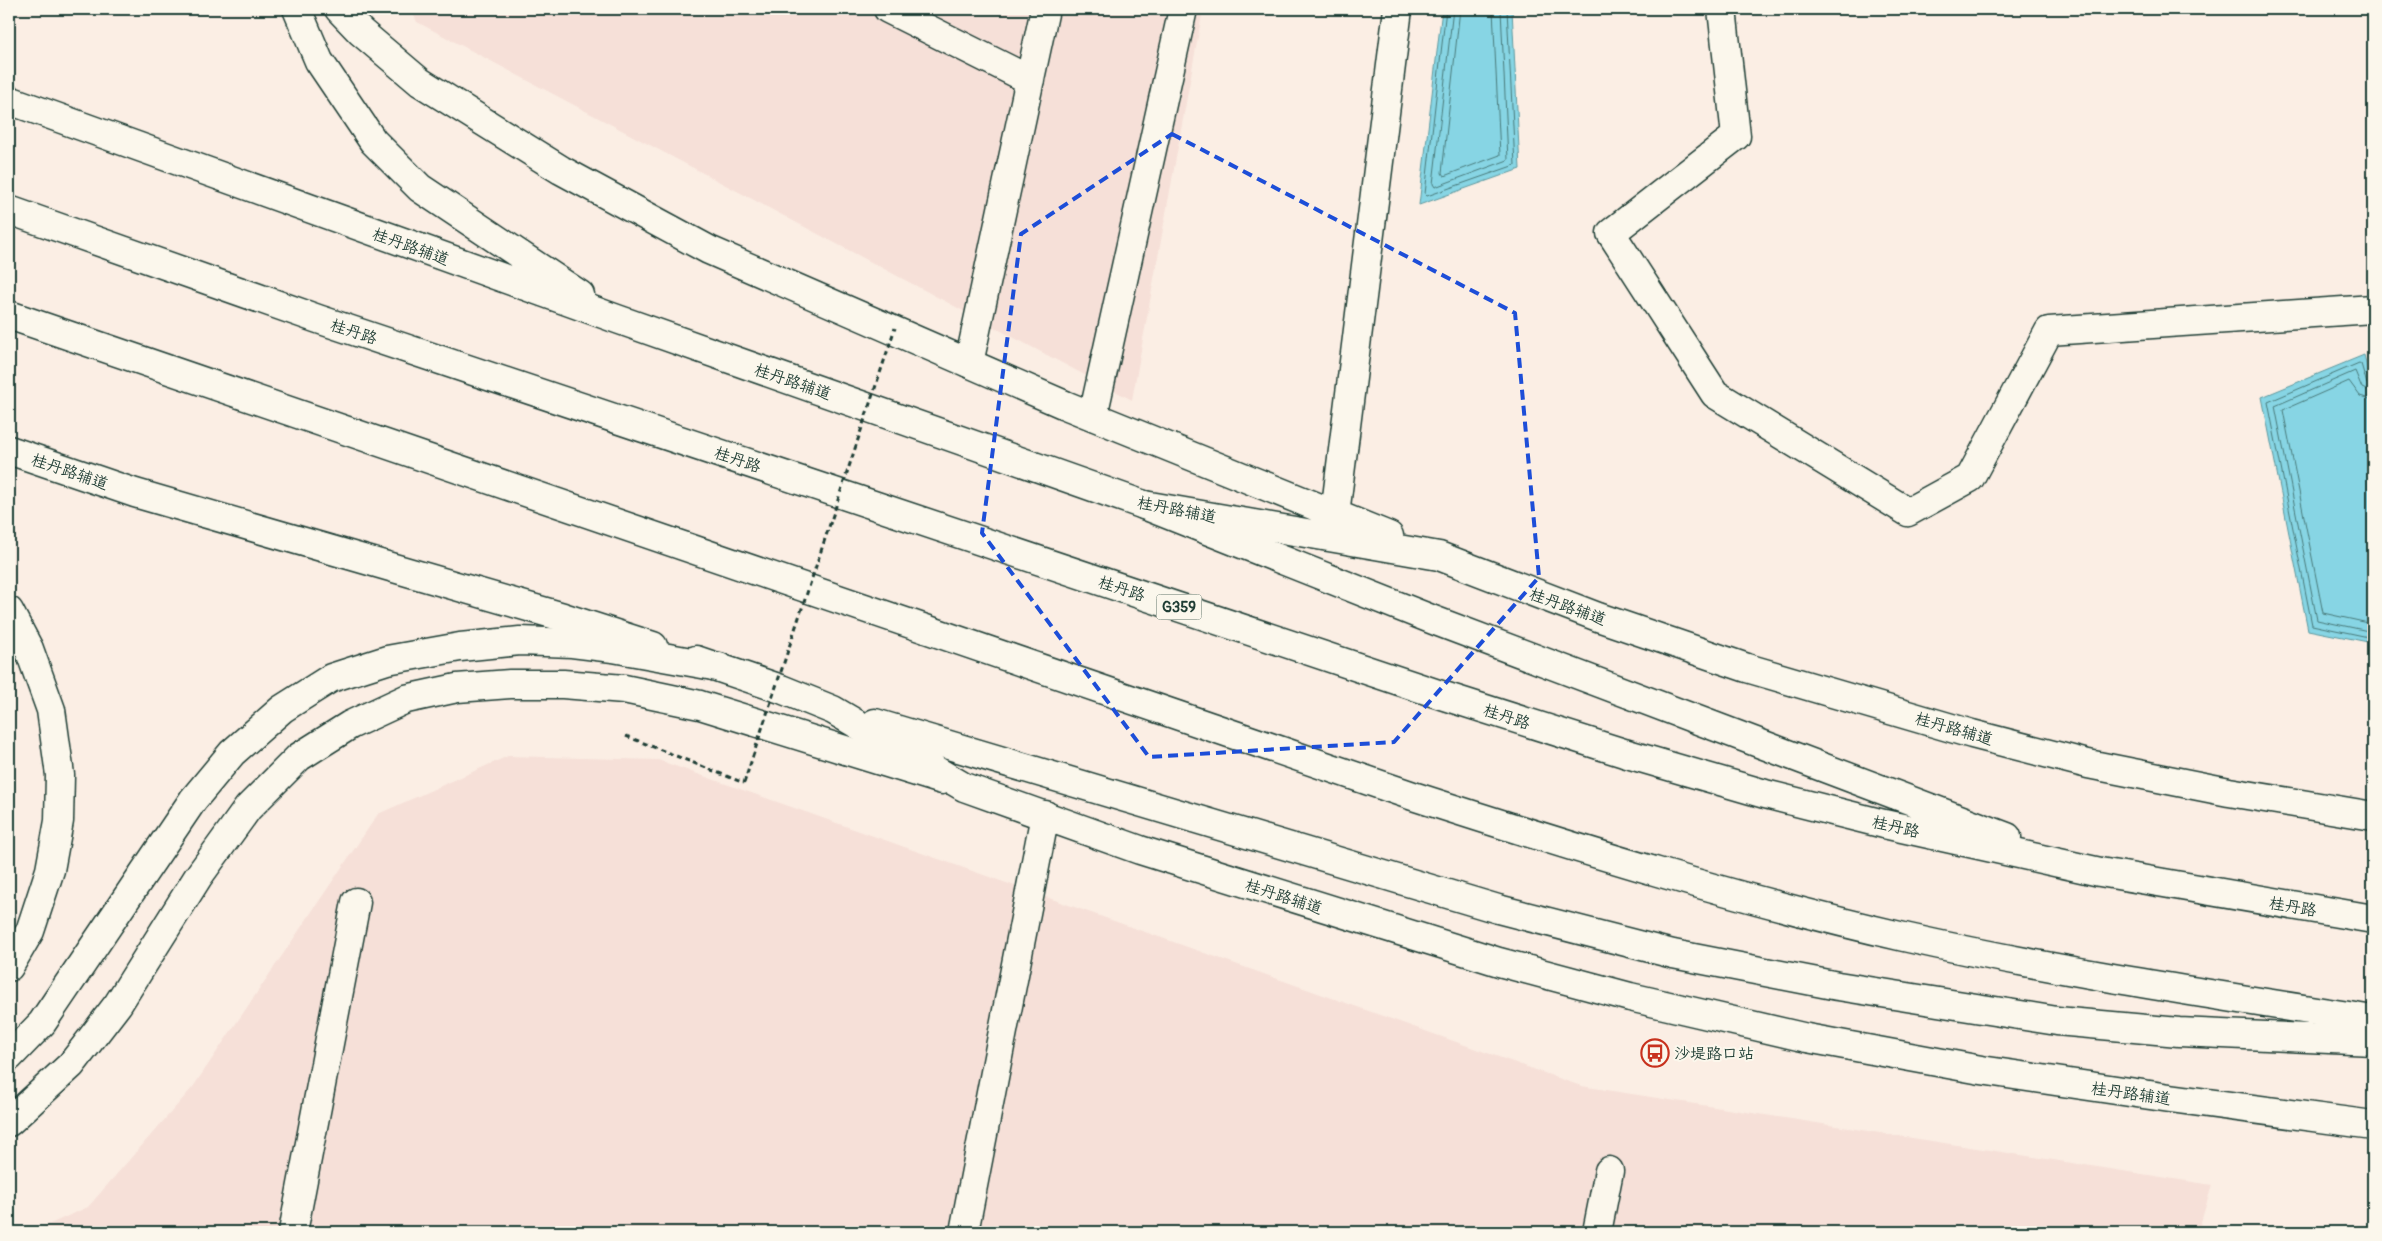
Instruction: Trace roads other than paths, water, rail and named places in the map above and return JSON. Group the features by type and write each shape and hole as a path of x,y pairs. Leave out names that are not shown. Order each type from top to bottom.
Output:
{"main road":[{"path":"297,9 319,61 368,133 420,188 617,319"},
{"path":"340,9 360,21 420,82 588,184 709,250 1093,416 1440,556"},
{"path":"888,9 1030,80"},
{"path":"969,363 1045,9"},
{"path":"1093,416 1183,9"},
{"path":"1335,514 1398,9"},
{"path":"1722,9 1736,136 1611,233 1715,394 1908,512 1970,478 2049,331 2373,309"},
{"name":"桂丹路辅道","path":"9,100 617,319 1144,504 1440,556 1598,617 1747,668 1972,734 2098,766 2229,792 2373,816"},
{"name":"桂丹路","path":"9,210 318,319 1432,692 1606,747 1765,794 1875,822 2100,872 2373,919"},
{"path":"9,315 1413,796 1627,864 1801,912 1913,939 2044,966 2373,1020"},
{"name":"桂丹路辅道","path":"9,450 135,493 563,618 719,667 833,710 964,787 1140,850 1498,962 1797,1036 1981,1070 2373,1125"},
{"path":"1144,504 1436,621 2100,872"},
{"path":"9,611 29,649 51,710 60,775 59,821 50,870 30,931 9,967"},
{"path":"9,1056 42,1023 188,808 232,753 282,709 331,678 387,660 460,647 520,641 572,643 613,648 719,667"},
{"path":"9,1122 71,1065 118,1004 198,877 248,808 299,757 350,725 406,699 457,688 510,684 563,684 624,689 700,705 964,787"},
{"path":"833,710 1498,909 1674,954 1838,986 2057,1021 2179,1032 2373,1041"},
{"path":"964,1232 1045,815"},
{"path":"293,1232 356,902"},
{"path":"1597,1232 1609,1171"}],"water":[{"path":"1442,9 1512,9 1520,169 1419,205"},
{"path":"2364,355 2373,390 2373,643 2308,630 2262,397"}],"place":[{"name":"沙堤路口站","path":"1655,1053"}]}
